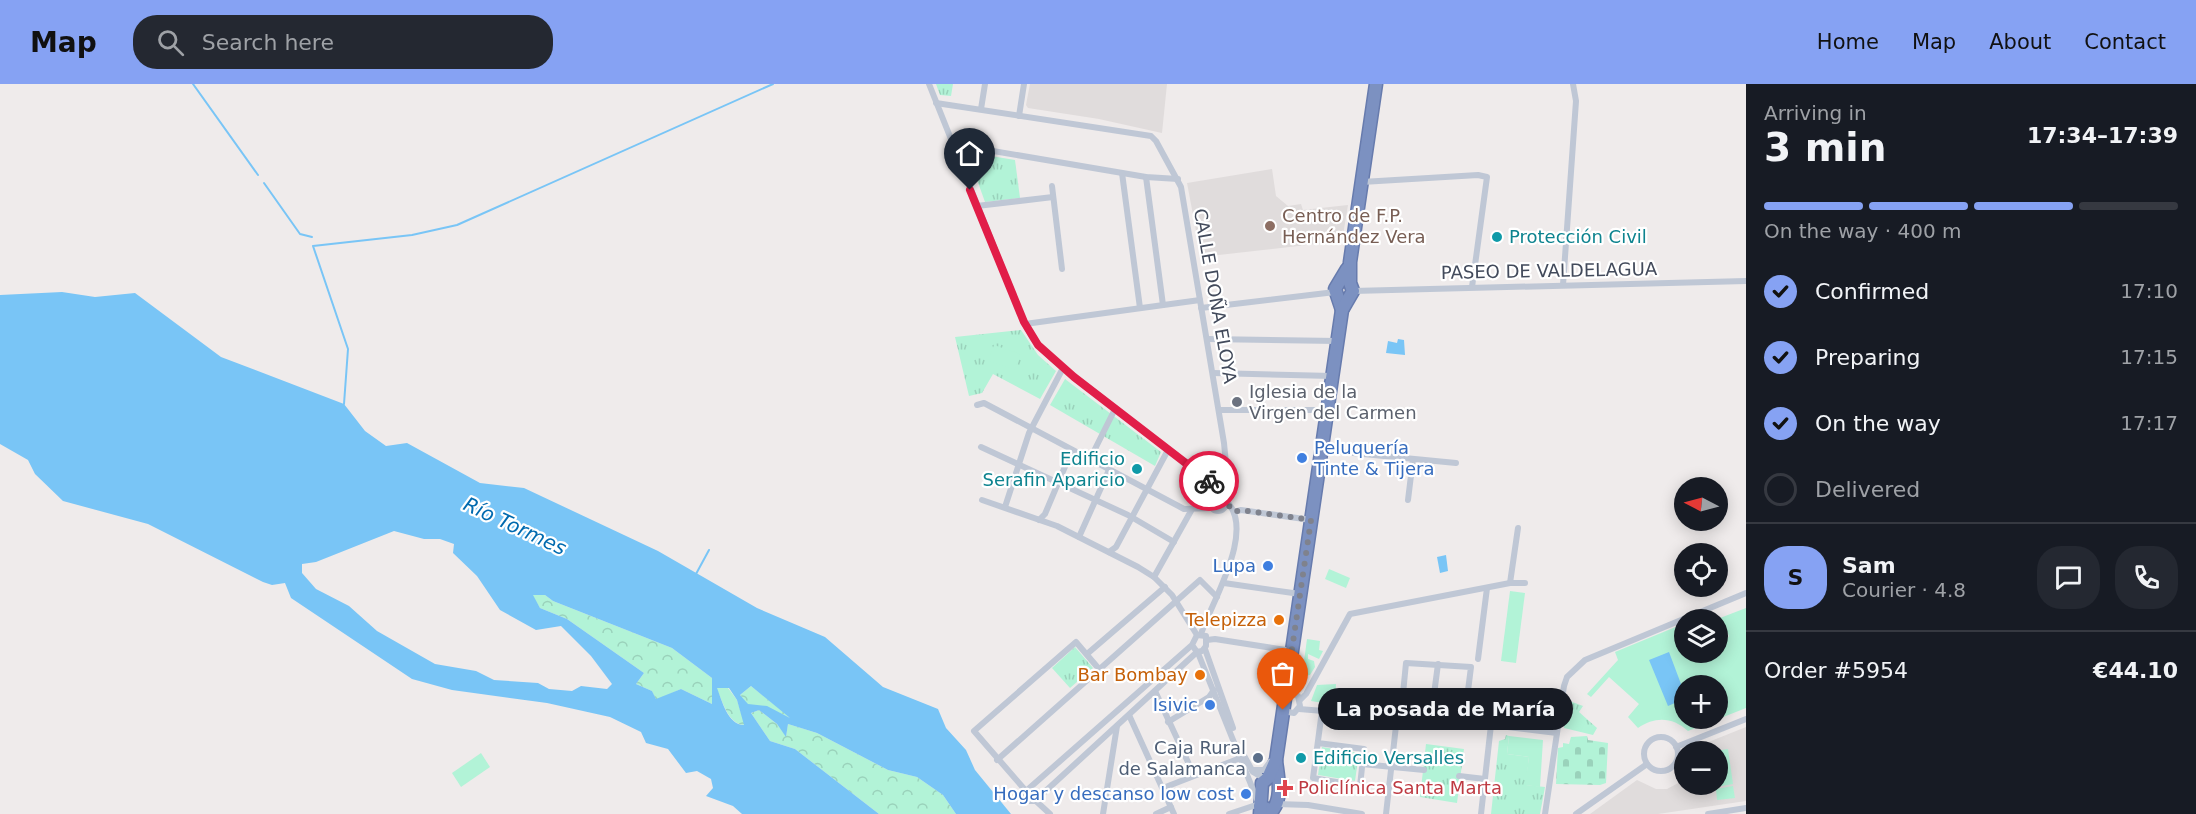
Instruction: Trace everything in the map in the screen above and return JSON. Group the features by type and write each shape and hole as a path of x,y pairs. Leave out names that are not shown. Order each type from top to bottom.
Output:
{"highway":[{"path":"1271,781 1261,788 1260,807 1274,810 1271,781 1279,734 1292,711 1290,692 1292,651 1376,84"}],"street":[{"path":"928,84 1020,313 1043,351 1208,480 1234,512 1233,555 1224,583 1192,645 1027,790 1026,801 1037,800 1200,651 1207,640"},
{"path":"981,109 985,84"},
{"path":"936,103 1019,116 1024,84"},
{"path":"1563,285 1576,101 1573,84"},
{"name":"CALLE DOÑA ELOYA","path":"1019,116 1151,136 1178,179 1214,373 1227,474 1223,498"},
{"path":"952,144 1146,177 1178,179"},
{"path":"1122,172 1140,308"},
{"path":"1361,182 1478,175 1487,177 1472,287"},
{"path":"1146,177 1163,305"},
{"path":"1052,186 1062,269"},
{"path":"977,206 1053,198"},
{"name":"PASEO DE VALDELAGUA","path":"1201,308 1344,290 1746,281"},
{"path":"1025,324 1200,300"},
{"path":"1207,339 1337,341"},
{"path":"1005,507 1032,428 1063,368"},
{"path":"1214,373 1332,376"},
{"path":"977,405 984,404 1191,511 1211,508 1221,510 1235,523"},
{"path":"1089,459 1115,409"},
{"path":"1219,410 1327,410"},
{"path":"981,447 1058,481 1174,542"},
{"path":"1040,519 1045,514 1072,450"},
{"path":"1109,552 1116,548 1168,450"},
{"path":"1321,450 1456,463"},
{"path":"1408,500 1413,459"},
{"path":"1079,537 1109,470"},
{"path":"1208,480 1211,508"},
{"path":"1211,497 1223,498"},
{"path":"1221,510 1225,506 1223,498"},
{"path":"982,500 1040,519 1109,552 1154,577 1177,602 1199,634 1206,636 1207,640"},
{"path":"1234,512 1241,510 1311,520"},
{"path":"1154,577 1191,511"},
{"path":"1510,584 1518,528"},
{"path":"997,760 1200,580 1217,597"},
{"path":"1224,583 1300,594"},
{"path":"1292,711 1309,687 1350,614 1525,583"},
{"path":"1087,654 1165,587"},
{"path":"1478,659 1487,588"},
{"path":"1545,814 1567,677 1586,660 1746,593"},
{"path":"1207,640 1215,639 1292,651"},
{"path":"1050,814 1037,800 1036,791 1027,790 997,760 974,731 1076,642 1099,669"},
{"path":"1192,645 1200,651 1260,807 1229,814"},
{"path":"1200,651 1241,757 1251,770 1271,781"},
{"path":"1386,814 1406,663 1471,667 1464,722"},
{"path":"1431,717 1438,664"},
{"path":"1290,692 1309,687"},
{"path":"1168,722 1209,697 1214,690"},
{"path":"1155,691 1194,775"},
{"path":"1290,692 1300,700"},
{"path":"1292,711 1431,717 1557,733"},
{"path":"1318,743 1364,749 1360,786 1313,778 1322,711"},
{"path":"1129,715 1173,811 1156,814"},
{"path":"1691,741 1746,719"},
{"path":"1481,814 1491,725"},
{"path":"1103,814 1117,726"},
{"path":"1251,770 1260,771 1266,768 1279,734"},
{"path":"1647,764 1645,750 1652,740 1668,739 1674,745"},
{"path":"1163,788 1241,757"},
{"path":"1647,764 1657,770 1669,769 1674,763"},
{"path":"1362,764 1424,770"},
{"path":"1576,814 1647,764"},
{"path":"1459,776 1485,779"},
{"path":"1708,814 1746,808"},
{"path":"1274,810 1359,814"}],"shaded area":[{"path":"1030,84 1167,84 1162,133 1099,119 1028,108 1026,105"},
{"name":"Centro de F.P. Hernández Vera","path":"1272,169 1276,196 1288,206 1301,204 1303,210 1348,205 1342,241 1201,257 1187,183"},
{"path":"1746,727 1746,801 1658,814 1590,814 1637,780 1656,789 1667,789 1674,785 1674,795 1728,795 1728,741 1711,741"}],"green space":[{"path":"936,84 953,84 951,96 940,95"},
{"path":"967,152 1015,160 1020,198 985,202"},
{"path":"1021,330 1038,355 1056,371 1040,399 993,374 982,393 969,396 955,337"},
{"path":"994,345 1020,354 1015,370 988,361"},
{"path":"1065,379 1161,452 1155,466 1050,405"},
{"path":"1329,569 1350,578 1346,588 1325,579"},
{"path":"1510,591 1525,593 1516,663 1501,661"},
{"path":"532,595 545,595 553,601 672,648 712,678 712,704 681,689 656,700 652,691 636,684 644,673 567,619 540,608"},
{"path":"1746,608 1746,708 1728,715 1728,675 1674,675 1674,722 1657,720 1638,728 1628,717 1639,704 1609,677 1591,697 1587,694 1618,660 1615,652 1674,628 1674,663 1728,663 1728,615"},
{"path":"1307,639 1320,641 1319,650 1323,651 1319,659 1308,654 1308,659 1314,661 1315,667 1310,675 1302,676"},
{"path":"1075,647 1093,668 1070,688 1052,668"},
{"path":"1336,684 1335,705 1311,701 1317,685"},
{"path":"751,686 792,719 767,707 748,705 740,695"},
{"path":"716,688 728,688 737,700 745,725 739,724 730,717"},
{"path":"1567,700 1583,706 1579,712 1597,728 1593,735 1564,728"},
{"path":"759,710 777,724 786,736 788,724 817,733 888,770 917,777 943,795 956,814 879,814 795,749 770,741 751,713"},
{"path":"1506,735 1509,736 1507,754 1529,757 1526,785 1545,787 1540,814 1491,814 1499,741 1505,739"},
{"path":"1509,736 1543,740 1540,787 1525,785 1529,757 1507,754"},
{"path":"1587,736 1588,740 1608,743 1606,783 1600,785 1556,784 1558,748 1563,747 1563,743 1569,744 1571,737"},
{"path":"1426,744 1464,749 1457,803 1420,797"},
{"path":"1322,747 1359,753 1355,781 1318,775"},
{"path":"1728,749 1733,784 1728,785"},
{"path":"481,753 490,767 461,787 452,773"},
{"path":"1733,786 1735,798 1717,800 1717,795 1728,795 1728,787"}],"water":[{"name":"Río Tormes","path":"62,292 95,297 135,293 221,357 344,404 365,431 386,446 407,443 480,483 524,488 658,551 757,608 825,637 883,687 938,709 946,728 966,750 975,770 1011,814 956,814 943,795 917,777 888,770 817,733 788,724 786,737 777,724 759,710 751,713 770,741 795,749 879,814 742,814 733,806 706,796 713,788 711,779 697,771 686,773 668,749 646,743 641,732 610,717 547,703 452,690 412,679 291,598 285,583 272,585 263,582 148,524 63,501 35,474 28,460 0,444 0,295","holes":["394,531 424,539 440,539 454,544 453,553 477,576 500,610 536,630 561,626 591,656 612,684 607,689 581,686 572,691 549,689 538,683 494,680 476,671 435,664 377,631 349,606 316,589 302,573 302,564 316,562","533,595 545,595 553,601 672,648 712,678 712,704 681,689 656,699 652,691 636,684 644,673 567,619 540,608","751,686 790,718 767,706 748,704 740,695","717,688 729,688 737,700 744,725 734,721"]},
{"path":"1398,339 1404,340 1405,355 1386,353 1388,341 1397,343"},
{"path":"1446,555 1448,571 1440,573 1437,557"},
{"path":"1669,652 1678,675 1674,675 1674,703 1668,706 1649,660"}],"waterway":[{"path":"193,84 258,175"},
{"path":"344,404 348,349 313,246 412,235 457,225 773,84"},
{"path":"264,183 300,234 312,237"},
{"path":"696,574 709,550"}],"way so far":[{"path":"1209,481 1234,512 1241,510 1311,520 1283,710"}],"place":[{"name":"Centro de F.P. Hernández Vera","path":"1270,226"},
{"name":"Protección Civil","path":"1497,237"},
{"name":"Iglesia de la Virgen del Carmen","path":"1237,402"},
{"name":"Peluquería Tinte & Tijera","path":"1302,458"},
{"name":"Edificio Serafin Aparicio","path":"1137,469"},
{"name":"Lupa","path":"1268,566"},
{"name":"Telepizza","path":"1279,620"},
{"name":"Bar Bombay","path":"1200,675"},
{"name":"Isivic","path":"1210,705"},
{"name":"La posada de María","path":"1283,710"},
{"name":"Caja Rural de Salamanca","path":"1258,758"},
{"name":"Edificio Versalles","path":"1301,758"},
{"name":"Policlínica Santa Marta","path":"1285,788"},
{"name":"Hogar y descanso low cost","path":"1246,794"}],"route":[{"path":"970,190 1033,339 1043,351 1074,377 1209,481"}]}
